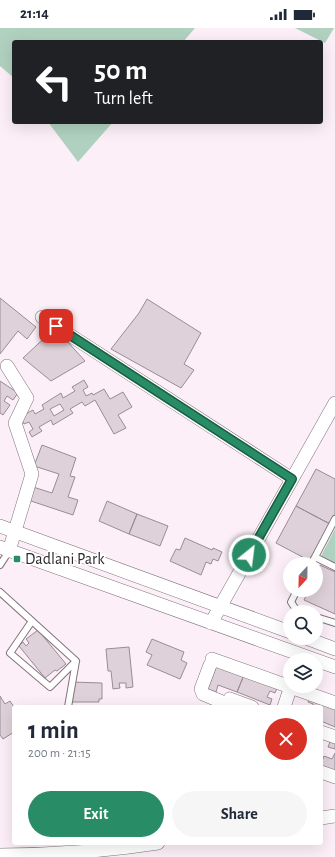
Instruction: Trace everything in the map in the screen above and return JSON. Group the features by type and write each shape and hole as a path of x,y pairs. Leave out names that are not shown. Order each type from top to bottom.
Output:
{"street":[{"path":"42,317 292,479"},
{"path":"7,366 27,398 15,423 32,474 15,532 4,549 289,653"},
{"path":"211,624 335,403"},
{"path":"0,526 283,629"},
{"path":"323,645 335,649"},
{"path":"246,705 230,699 227,705 202,694 201,689 211,662 283,684"},
{"path":"323,664 335,667"},
{"path":"285,705 289,693"},
{"path":"309,693 335,703"},
{"path":"323,733 335,737"},
{"path":"323,773 335,777"},
{"path":"323,818 335,816"},
{"path":"0,855 40,855 74,848 122,848 144,845"}],"lane":[{"path":"315,557 335,519"},
{"path":"0,564 4,549"},
{"path":"323,561 335,567"},
{"path":"0,592 76,661"},
{"path":"323,620 335,624"},
{"path":"32,621 10,653 50,687 76,661"},
{"path":"68,705 76,661"}],"green space":[{"path":"0,28 195,28 185,40 12,40 12,76 0,66"},
{"path":"295,28 334,28 325,43 323,40 319,40"},
{"path":"50,124 111,124 78,162"},
{"path":"335,529 335,563 321,556"}],"building":[{"path":"0,298 36,327 27,339 18,331 0,354"},
{"path":"147,299 201,333 184,364 194,370 181,388 111,349 139,313"},
{"path":"55,328 85,361 51,381 23,358"},
{"path":"84,380 88,387 83,390 86,396 92,393 93,395 104,389 110,399 123,392 132,407 118,415 126,428 114,434 95,400 85,406 82,402 70,409 73,413 53,425 51,420 39,427 42,431 32,437 29,432 33,429 29,422 24,424 20,417 33,410 35,414 44,409 42,405 61,393 63,398 75,391 72,387","holes":["60,404 64,410 54,416 50,409"]},
{"path":"0,381 18,393 13,400 7,396 4,401 10,405 3,415 0,413"},
{"path":"42,445 76,458 70,476 75,477 68,497 78,500 73,515 28,500 33,487 52,493 59,474 34,466"},
{"path":"316,469 335,479 335,515 330,524 296,506"},
{"path":"107,501 137,514 129,534 99,521"},
{"path":"296,506 330,524 312,557 302,557 276,543"},
{"path":"137,514 168,526 160,546 129,534"},
{"path":"185,538 212,550 213,548 222,552 218,561 213,559 211,564 206,562 201,575 170,561 176,549 180,550"},
{"path":"323,566 335,572 335,614 323,609 323,605 315,605 304,600 306,597 323,597"},
{"path":"38,630 66,664 45,678 19,646 23,642 26,646 29,643 26,639"},
{"path":"152,639 184,652 181,660 187,663 180,679 147,665 152,655 146,652"},
{"path":"129,647 133,687 126,688 126,683 119,683 120,688 113,689 111,671 108,671 106,649"},
{"path":"217,665 244,675 237,692 218,685 216,692 208,689"},
{"path":"244,675 277,688 275,693 270,691 267,697 272,699 270,705 237,692"},
{"path":"72,682 102,683 102,699 99,699 99,702 72,702"},
{"path":"0,696 5,704 10,701 13,705 12,733 3,739 0,735"},
{"path":"310,697 335,707 335,727 323,722 323,705 313,705 308,702"},
{"path":"323,735 335,739 335,749 328,747 330,742 323,739"},
{"path":"335,753 335,774 323,771 324,756 332,759"}],"place":[{"name":"Dadlani Park","path":"17,559"}],"route":[{"path":"56,326 292,479 249,555"}]}
